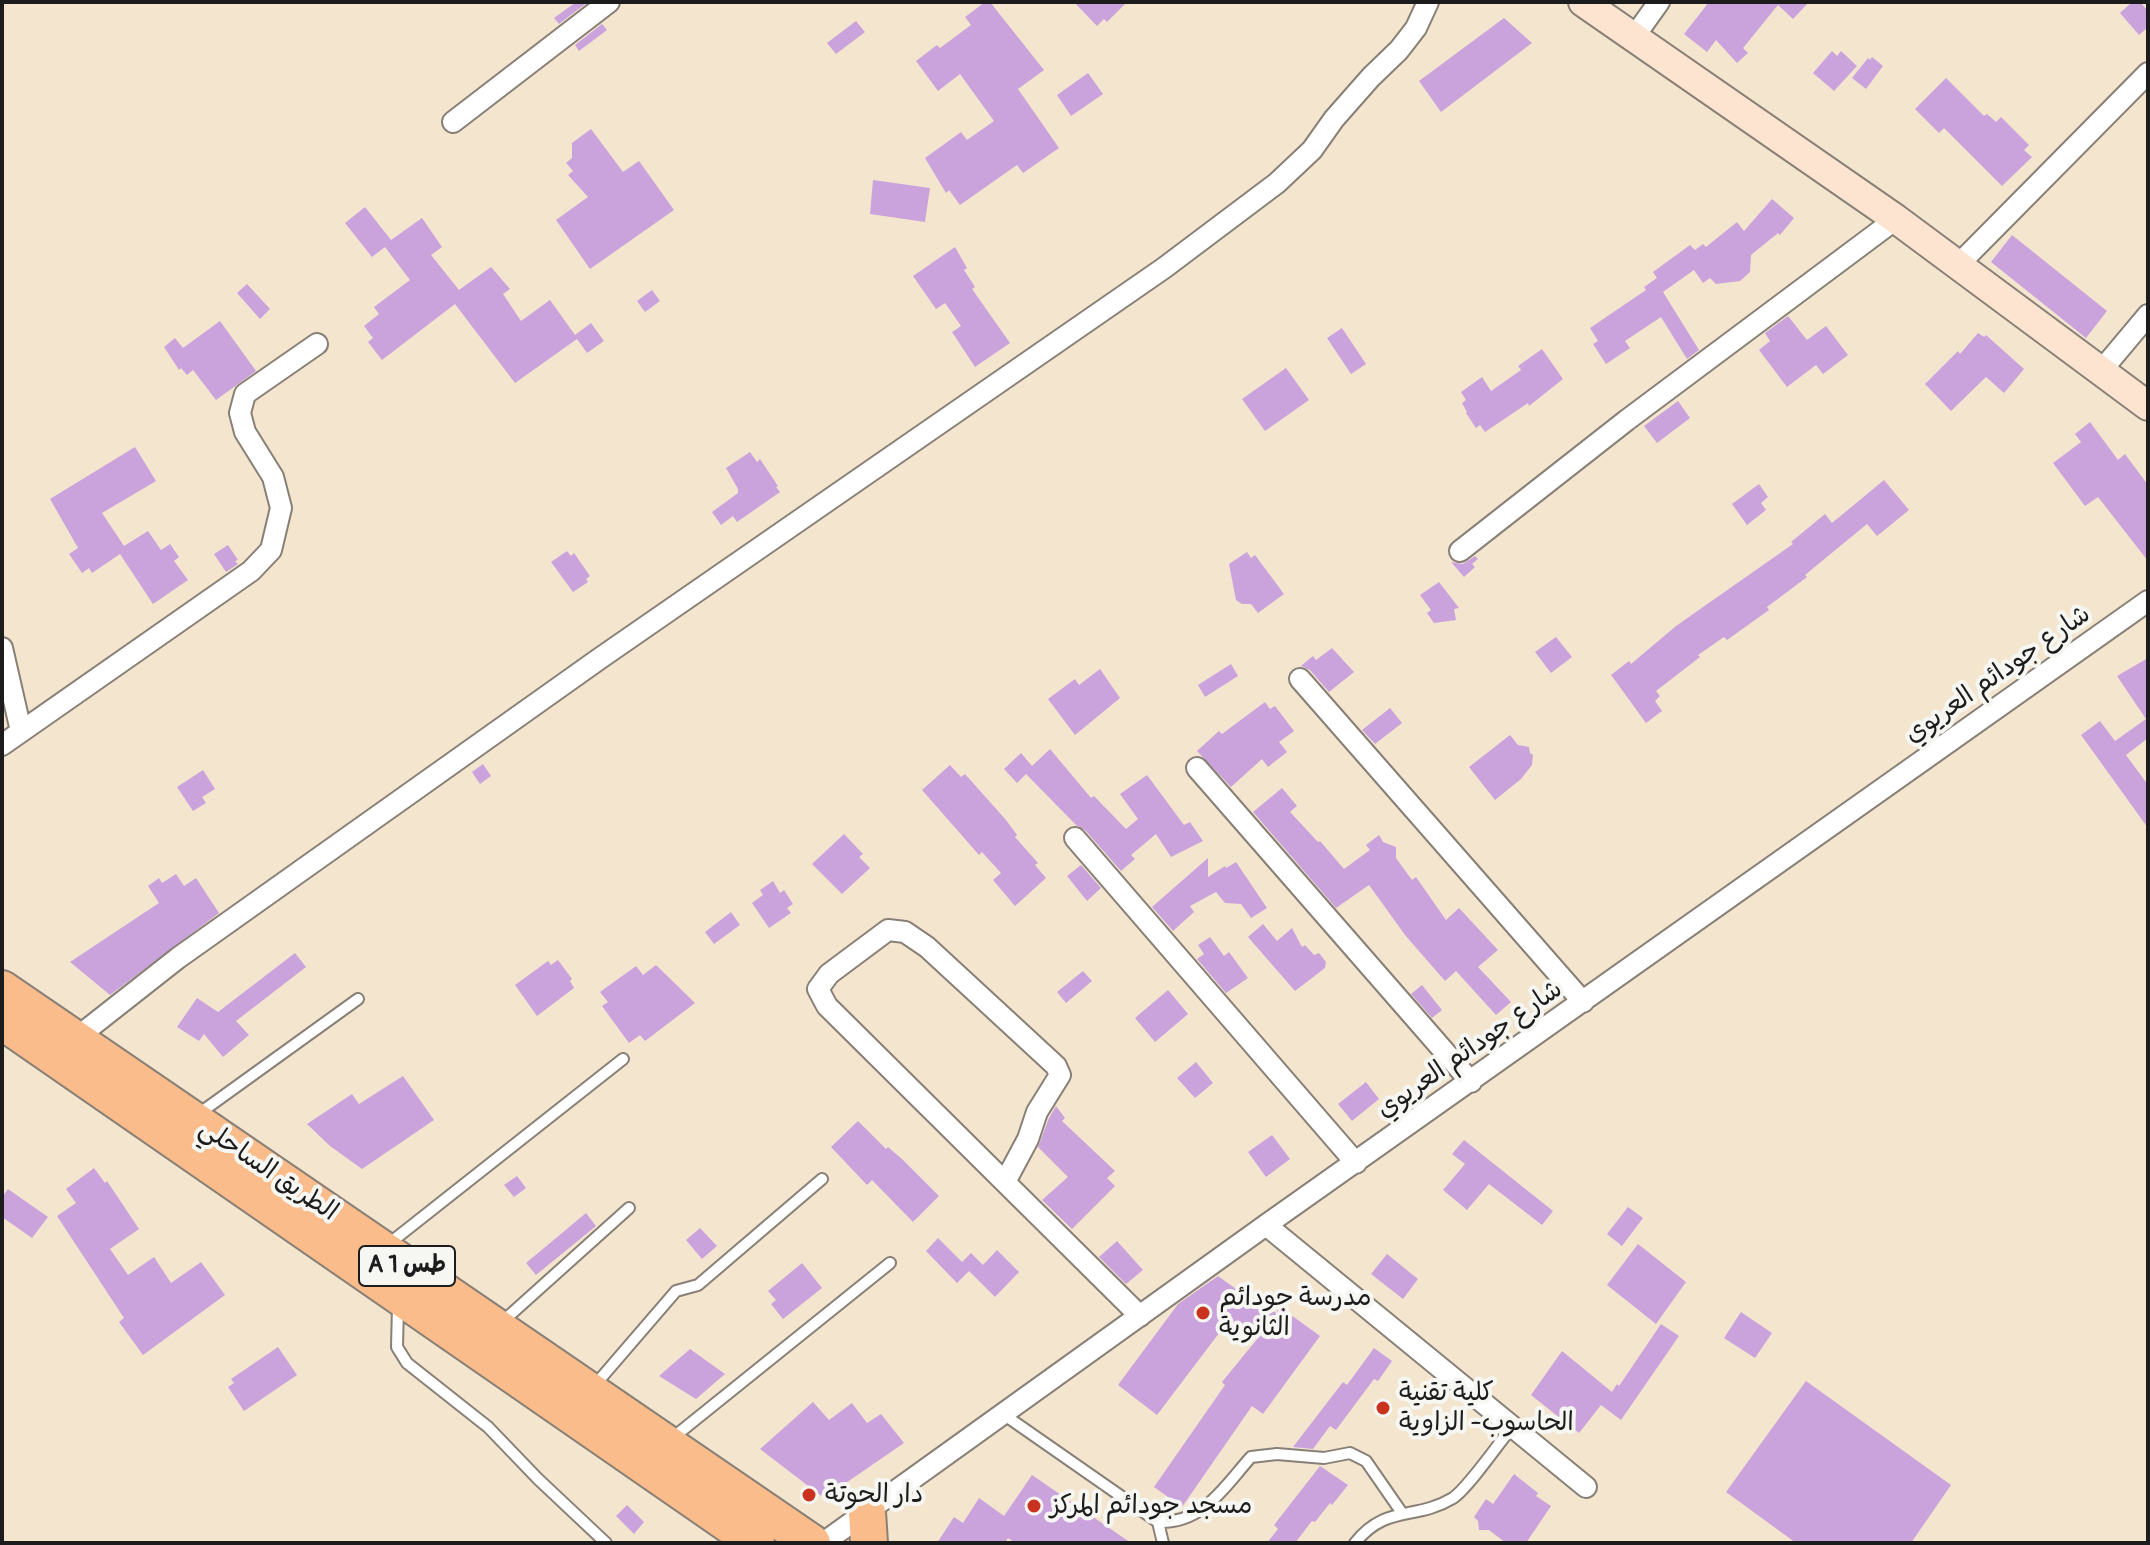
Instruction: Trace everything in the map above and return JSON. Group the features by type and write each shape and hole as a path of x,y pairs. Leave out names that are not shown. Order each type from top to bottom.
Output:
{"highway":[{"name":"الطريق الساحلي","path":"2,989 812,1543"},
{"name":"الطريق الساحلي","path":"2,1021 756,1543"}],"street":[{"path":"453,122 609,2"},
{"path":"75,1039 178,958 599,659 1164,268 1264,192 1312,150 1352,98 1399,50 1416,28 1428,2"},
{"path":"1583,2 1959,264 2148,406"},
{"path":"1634,37 1659,2"},
{"path":"1959,264 2148,73"},
{"path":"1460,551 1627,420 1896,219"},
{"path":"2101,371 2148,315"},
{"path":"2,745 251,571 271,550 281,508 273,477 245,432 240,413 245,394 317,344"},
{"name":"شارع جودائم العريوي","path":"823,1543 868,1527 1003,1414 2148,601"},
{"path":"2,648 21,731"},
{"path":"1300,679 1583,1002"},
{"path":"1197,768 1471,1082"},
{"path":"1075,838 1356,1163"},
{"path":"1005,1182 1028,1139 1037,1112 1060,1075 1056,1066 927,947 905,932 888,930 829,974 818,989 827,1006 1140,1316"},
{"path":"1266,1225 1586,1487"}],"lane":[{"path":"192,1119 358,999"},
{"path":"382,1249 623,1059"},
{"path":"590,1391 676,1291 698,1285 822,1179"},
{"path":"496,1327 629,1208"},
{"path":"666,1443 890,1263"},
{"path":"399,1296 397,1347 407,1363 488,1427 606,1543"},
{"path":"1003,1414 1158,1522 1177,1523 1204,1510 1251,1457 1277,1454 1324,1458 1350,1453 1366,1461 1402,1513"},
{"path":"1359,1542 1369,1526 1402,1513 1427,1511 1456,1496 1512,1427"},
{"path":"1158,1522 1163,1543"}],"building":[{"path":"576,2 588,2 559,24 554,18"},
{"path":"985,2 990,2 1044,70 1018,89 1059,148 1023,173 1017,165 960,205 949,190 946,193 925,158 961,132 967,140 994,121 960,74 938,91 916,61 971,25 965,17"},
{"path":"1074,2 1127,2 1107,22 1104,19 1097,26"},
{"path":"1709,2 1809,2 1793,19 1778,5 1743,48 1748,53 1737,63 1716,40 1707,52 1684,34"},
{"path":"2132,2 2140,2 2148,11 2148,27 2139,35 2120,13"},
{"path":"1504,18 1532,43 1441,112 1419,81"},
{"path":"856,21 865,32 836,54 827,43"},
{"path":"602,24 607,30 579,51 575,45"},
{"path":"1832,51 1837,56 1841,51 1857,66 1834,91 1813,73"},
{"path":"1872,57 1883,66 1866,89 1852,78"},
{"path":"1088,73 1103,94 1071,116 1057,95"},
{"path":"1946,78 1984,116 1987,114 1996,122 2001,117 2029,145 2024,150 2032,157 2002,186 1944,128 1939,133 1915,109"},
{"path":"591,129 623,172 639,161 674,210 590,269 556,220 588,197 568,175 573,171 566,163 572,158 572,143"},
{"path":"873,180 930,188 925,222 870,214"},
{"path":"1772,199 1794,218 1780,235 1778,233 1751,255 1750,272 1740,281 1716,284 1710,278 1703,283 1694,270 1663,292 1699,350 1687,359 1661,317 1625,341 1630,348 1606,364 1593,344 1598,341 1590,328 1646,290 1644,287 1657,278 1653,272 1690,245 1695,250 1703,244 1706,247 1737,222 1744,231"},
{"path":"365,207 391,240 422,218 442,247 431,255 459,290 491,267 510,289 503,294 521,321 550,300 575,335 591,323 604,341 587,353 577,339 515,383 455,304 382,360 368,342 373,338 364,326 379,314 374,307 410,280 385,247 372,257 345,223"},
{"path":"2012,235 2107,311 2086,338 1991,262"},
{"path":"955,247 975,287 972,289 1010,343 975,367 952,332 961,326 945,303 936,309 913,276"},
{"path":"247,284 270,309 260,319 237,293"},
{"path":"652,290 660,301 645,312 637,301"},
{"path":"1788,316 1807,340 1826,326 1848,355 1823,374 1816,365 1787,387 1759,350 1770,341 1765,333"},
{"path":"220,321 256,371 216,400 193,370 187,375 181,368 179,370 164,347 175,338 183,348"},
{"path":"1342,328 1366,364 1351,374 1327,338"},
{"path":"1978,333 1984,337 1986,335 2024,369 2004,393 1986,377 1951,411 1925,384 1958,351 1960,354"},
{"path":"1542,349 1563,379 1529,406 1528,403 1485,432 1480,425 1476,428 1466,413 1462,403 1466,400 1461,392 1482,377 1491,391 1521,370 1518,366"},
{"path":"1286,368 1309,400 1265,431 1242,399"},
{"path":"1678,401 1690,418 1657,443 1644,426"},
{"path":"2090,422 2118,460 2125,454 2148,485 2148,561 2098,497 2085,506 2053,463 2081,442 2075,434"},
{"path":"135,447 156,481 102,513 124,546 148,531 161,550 170,544 179,557 174,561 188,580 153,604 120,554 92,573 89,568 82,573 69,554 78,548 50,499"},
{"path":"750,452 757,462 760,459 780,492 737,522 733,516 721,525 712,512 738,493 726,468"},
{"path":"1884,480 1909,510 1877,536 1867,524 1805,575 1807,577 1767,607 1769,610 1727,640 1724,637 1698,655 1700,657 1656,691 1660,696 1655,701 1662,711 1646,723 1611,675 1629,661 1631,664 1676,626 1793,544 1791,542 1825,514 1832,523"},
{"path":"1759,484 1768,497 1761,503 1766,510 1747,525 1732,504"},
{"path":"228,545 238,564 226,572 214,554"},
{"path":"567,551 571,556 574,553 590,576 586,579 588,582 573,592 551,562"},
{"path":"1247,552 1251,558 1255,555 1284,594 1258,613 1251,604 1236,600 1229,564"},
{"path":"1475,556 1478,559 1472,564 1475,567 1464,577 1451,562 1463,564"},
{"path":"1439,582 1459,608 1454,609 1456,620 1434,623 1427,613 1431,610 1420,595"},
{"path":"1556,637 1572,657 1551,673 1535,652"},
{"path":"1332,648 1354,672 1329,692 1310,670 1301,666 1313,656 1316,660"},
{"path":"2148,658 2148,738 2126,755 2148,785 2148,828 2081,735 2100,721 2115,741 2146,719 2117,676"},
{"path":"1231,664 1238,676 1205,697 1198,685"},
{"path":"1100,669 1120,698 1075,735 1048,699 1075,679 1079,685"},
{"path":"1265,702 1270,709 1275,706 1294,731 1279,742 1287,752 1268,767 1262,759 1231,787 1197,751 1219,731 1222,734"},
{"path":"1390,708 1402,723 1375,744 1362,730"},
{"path":"1510,735 1518,745 1529,747 1533,755 1532,765 1521,779 1495,800 1469,767"},
{"path":"1050,749 1091,798 1094,796 1126,829 1138,819 1120,794 1147,775 1184,825 1190,822 1203,841 1171,857 1156,834 1131,855 1135,859 1121,871 1085,830 1076,825 1026,774 1017,783 1004,769 1021,753 1032,766"},
{"path":"483,764 491,776 480,784 472,772"},
{"path":"950,765 961,777 965,774 1006,820 1046,878 1015,906 993,880 1001,873 982,852 979,855 922,790"},
{"path":"203,770 215,789 202,797 206,803 193,811 177,787"},
{"path":"1282,788 1297,806 1290,812 1344,869 1370,850 1366,845 1379,835 1383,842 1396,847 1396,858 1412,880 1416,877 1446,920 1459,908 1498,950 1478,967 1511,1002 1496,1015 1456,971 1445,981 1405,935 1369,885 1336,908 1253,812"},
{"path":"844,834 863,854 859,857 870,868 842,894 812,864"},
{"path":"1208,858 1208,877 1236,862 1267,908 1251,918 1241,904 1225,903 1216,892 1190,906 1194,912 1173,931 1152,907"},
{"path":"1081,865 1101,888 1087,901 1067,876"},
{"path":"176,874 184,886 196,878 219,913 110,995 70,962 159,903 148,886 159,878 162,883"},
{"path":"773,881 780,893 784,890 793,904 787,908 791,913 769,928 752,903 763,895 760,890"},
{"path":"731,912 740,925 714,944 705,932"},
{"path":"1263,924 1277,941 1292,928 1302,947 1305,945 1314,955 1319,953 1326,962 1325,968 1295,991 1248,937"},
{"path":"1210,937 1224,956 1229,952 1248,978 1226,993 1197,959 1204,954 1198,945"},
{"path":"295,953 306,967 236,1021 249,1035 223,1057 204,1034 199,1041 177,1027 197,998 218,1012"},
{"path":"558,960 572,979 574,988 537,1016 515,985 548,961 551,965"},
{"path":"656,965 695,1003 645,1041 640,1035 629,1043 602,1006 608,1002 600,992 636,966 643,975"},
{"path":"1083,971 1092,981 1066,1003 1057,992"},
{"path":"1422,985 1442,1010 1432,1018 1411,994"},
{"path":"1168,990 1188,1014 1155,1042 1135,1018"},
{"path":"1196,1062 1213,1083 1195,1098 1177,1078"},
{"path":"403,1076 434,1120 362,1169 330,1146 307,1124 352,1094 359,1104"},
{"path":"1366,1082 1379,1099 1352,1121 1338,1104"},
{"path":"1056,1106 1065,1118 1062,1121 1115,1171 1107,1178 1115,1186 1072,1229 1042,1200 1068,1177 1038,1147"},
{"path":"858,1121 939,1196 913,1222 872,1180 867,1185 831,1147"},
{"path":"1272,1135 1290,1159 1266,1177 1248,1152"},
{"path":"1464,1140 1553,1211 1542,1225 1489,1184 1467,1210 1443,1190 1465,1164 1452,1154"},
{"path":"94,1168 105,1183 107,1181 139,1229 110,1249 128,1275 154,1257 171,1283 201,1262 225,1295 143,1355 119,1322 124,1318 57,1216 76,1203 66,1189"},
{"path":"517,1176 526,1188 514,1197 504,1185"},
{"path":"8,1189 48,1217 32,1238 2,1217 2,1197"},
{"path":"1628,1207 1643,1218 1622,1246 1607,1234"},
{"path":"586,1213 596,1226 536,1275 526,1263"},
{"path":"700,1228 717,1246 702,1259 686,1240"},
{"path":"938,1238 962,1262 971,1253 983,1265 997,1250 1019,1272 995,1297 969,1271 957,1283 926,1251"},
{"path":"1117,1241 1143,1270 1126,1284 1099,1257"},
{"path":"1638,1244 1686,1282 1656,1324 1607,1285"},
{"path":"1387,1254 1418,1279 1403,1299 1371,1274"},
{"path":"802,1263 822,1288 783,1319 771,1304 776,1300 768,1291"},
{"path":"1218,1276 1260,1306 1262,1304 1276,1313 1280,1307 1320,1336 1263,1414 1252,1406 1182,1507 1154,1487 1225,1385 1222,1382 1258,1338 1229,1320 1157,1415 1118,1385 1178,1304"},
{"path":"1741,1312 1772,1333 1755,1358 1724,1338"},
{"path":"1661,1324 1679,1336 1621,1420 1601,1405 1579,1433 1531,1395 1562,1351 1612,1392"},
{"path":"278,1347 297,1375 244,1411 228,1387 234,1383 231,1379"},
{"path":"1374,1348 1392,1361 1378,1381 1374,1379 1336,1430 1330,1426 1313,1449 1293,1447 1343,1382 1347,1385"},
{"path":"690,1349 725,1374 696,1399 659,1376"},
{"path":"1806,1381 1951,1485 1911,1543 1796,1543 1726,1492"},
{"path":"813,1402 829,1420 852,1403 867,1423 881,1414 904,1443 824,1498 760,1449"},
{"path":"1320,1466 1348,1485 1295,1543 1267,1543 1278,1529 1274,1525"},
{"path":"1514,1474 1551,1506 1526,1543 1506,1543 1489,1530 1479,1530 1474,1517 1486,1499 1493,1504"},
{"path":"1032,1475 1131,1543 1016,1543 1008,1538 1005,1543 937,1543 954,1517 963,1523 979,1498 1004,1516"},
{"path":"627,1505 644,1522 634,1534 616,1516"}],"place":[{"name":"مدرسة جودائم الثانوية","path":"1203,1313"},
{"name":"كلية تقنية الحاسوب- الزاوية","path":"1383,1408"},
{"name":"دار الحوتة","path":"809,1495"},
{"name":"مسجد جودائم المركز","path":"1034,1506"}]}
